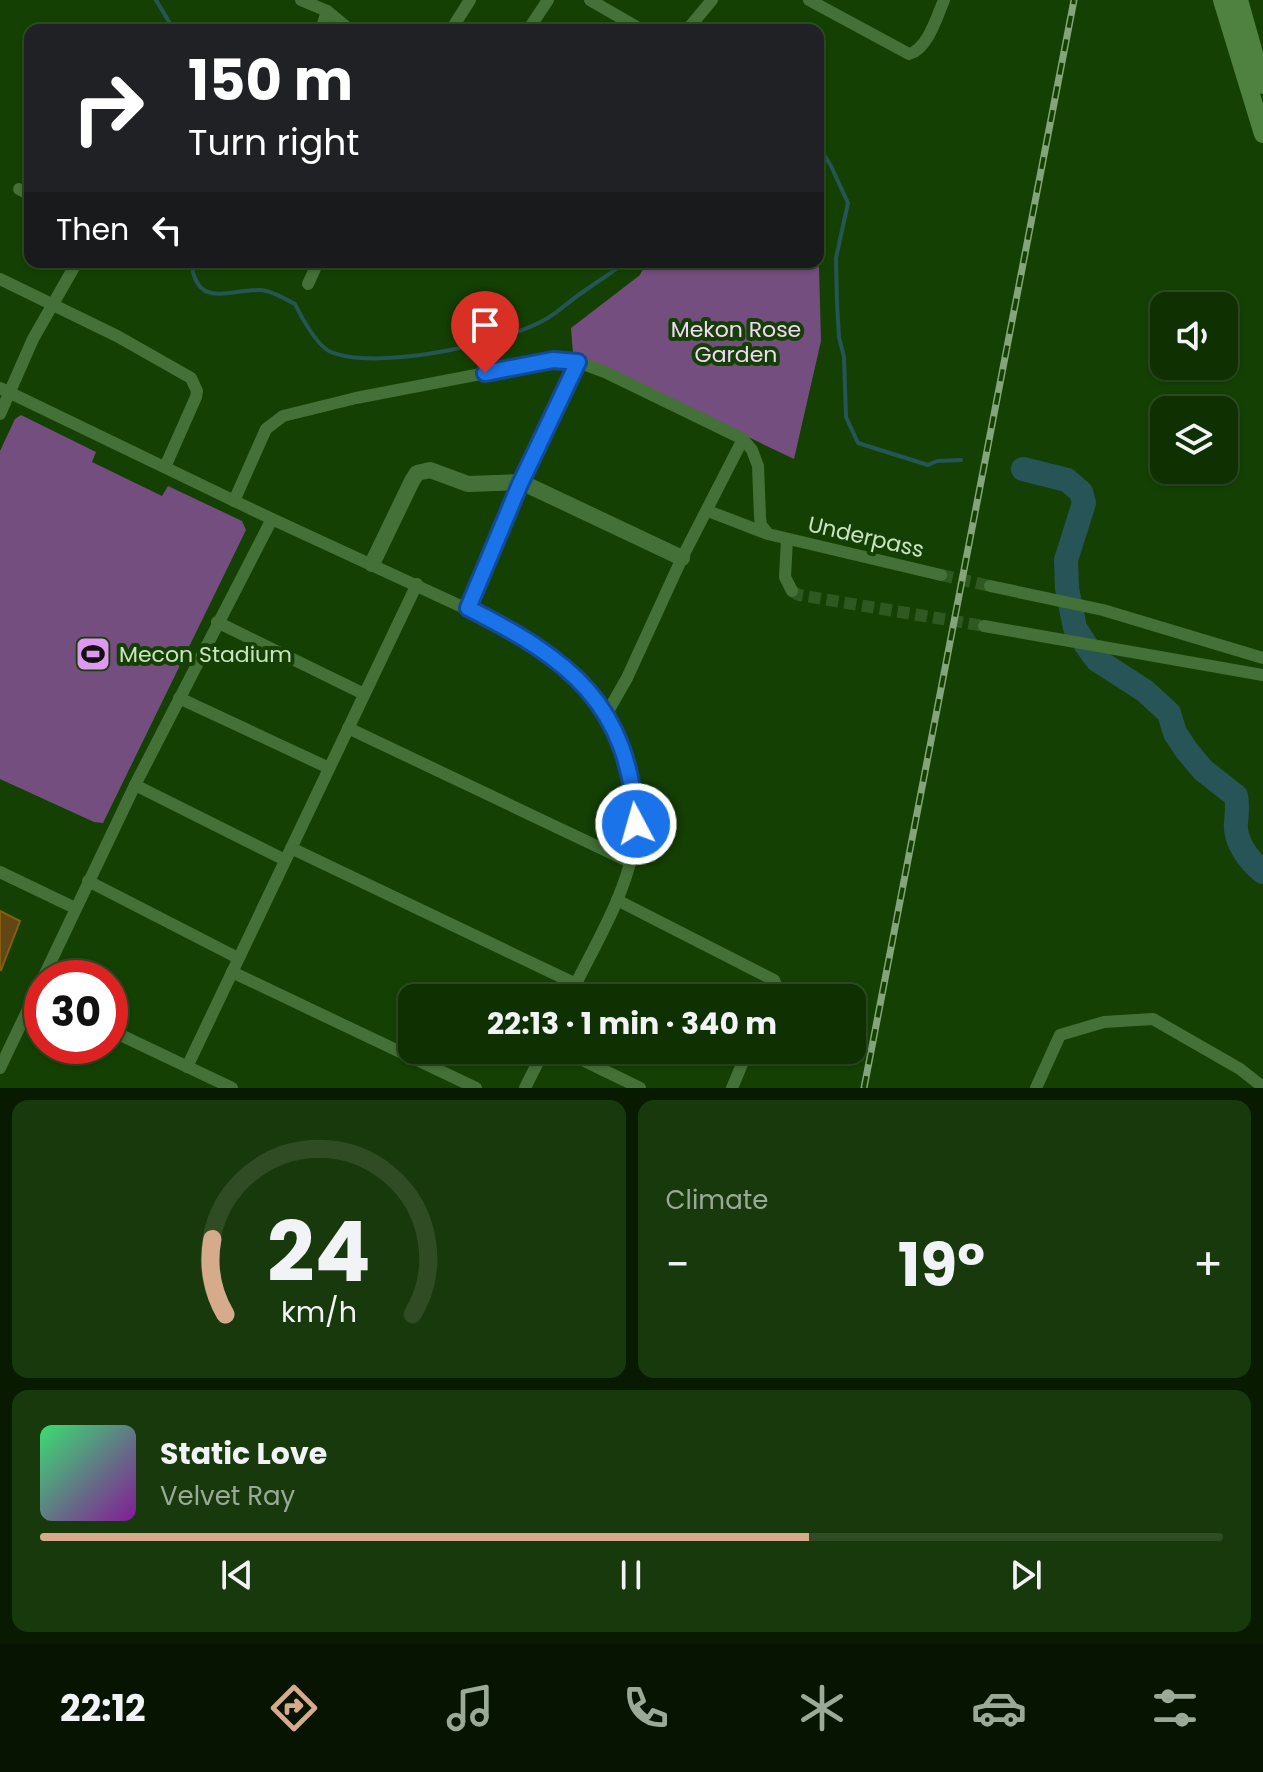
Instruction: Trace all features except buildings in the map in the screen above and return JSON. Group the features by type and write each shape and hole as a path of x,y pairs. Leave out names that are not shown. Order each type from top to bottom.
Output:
{"main road":[{"path":"1222,0 1263,134"},
{"path":"1239,0 1263,85"}],"street":[{"path":"301,0 327,11 343,24"},
{"path":"455,24 470,0"},
{"path":"532,24 548,0"},
{"path":"590,0 632,24"},
{"path":"692,24 712,0"},
{"path":"809,0 909,54 916,52 924,42 944,0"},
{"path":"323,24 327,11"},
{"path":"0,414 5,390 74,268"},
{"path":"308,284 315,268"},
{"path":"0,279 154,356 195,383 196,397 165,467"},
{"path":"234,501 266,429 283,416 356,398 553,360 578,362 618,378 743,439 756,457 761,525 768,534"},
{"path":"468,608 521,482 578,362"},
{"path":"5,390 272,519 468,608 533,643 581,681 607,713 624,754 635,801 636,824 630,862 617,900 576,984 135,785"},
{"path":"607,713 743,439"},
{"path":"372,564 417,473 430,470 468,484 521,482 682,558"},
{"path":"708,511 787,539"},
{"path":"51,960 135,785 272,519"},
{"name":"Underpass","path":"792,591 785,577 787,539 941,575"},
{"path":"187,1067 417,584"},
{"path":"990,586 1103,610 1263,658"},
{"path":"217,622 364,694"},
{"path":"984,626 1263,675"},
{"path":"179,698 329,768"},
{"path":"348,728 630,862"},
{"path":"0,872 75,908"},
{"path":"88,881 238,958"},
{"path":"617,900 774,980 774,984"},
{"path":"232,972 476,1088"},
{"path":"1036,1088 1060,1035 1104,1022 1153,1019 1240,1069 1263,1087"},
{"path":"0,1068 24,1024"},
{"path":"128,1039 232,1088"},
{"path":"525,1088 537,1064"},
{"path":"591,1064 640,1088"},
{"path":"732,1088 742,1064"}],"green space":[{"name":"Mekon Rose Garden","path":"643,268 819,268 821,341 794,459 573,353 571,328 640,275"},
{"name":"Mecon Stadium","path":"21,415 96,452 92,462 162,496 168,486 242,521 246,530 103,823 94,822 0,779 0,451 15,419"}],"waterway":[{"path":"156,0 170,24"},
{"path":"824,155 848,203 836,258 846,417 858,443 928,465 937,461 961,460"},
{"path":"192,268 194,277 207,292 225,294 260,290 273,293 295,304 310,331 326,349 352,357 378,358 440,352 526,328 550,317 617,268"},
{"path":"1023,469 1067,480 1081,492 1084,503 1066,560 1067,588 1075,628 1097,660 1145,691 1169,713 1175,733 1187,751 1203,770 1236,796 1237,836 1248,856 1263,872"}],"tunnel":[{"path":"941,575 990,586"},
{"path":"792,591 799,595 984,626"}],"railway":[{"path":"864,1088 1074,0"}],"place":[{"name":"Mecon Stadium","path":"93,654"}],"route":[{"path":"485,373 553,360 578,362 520,484 468,608 533,643 581,681 598,699 620,743 630,775 636,824"}]}
